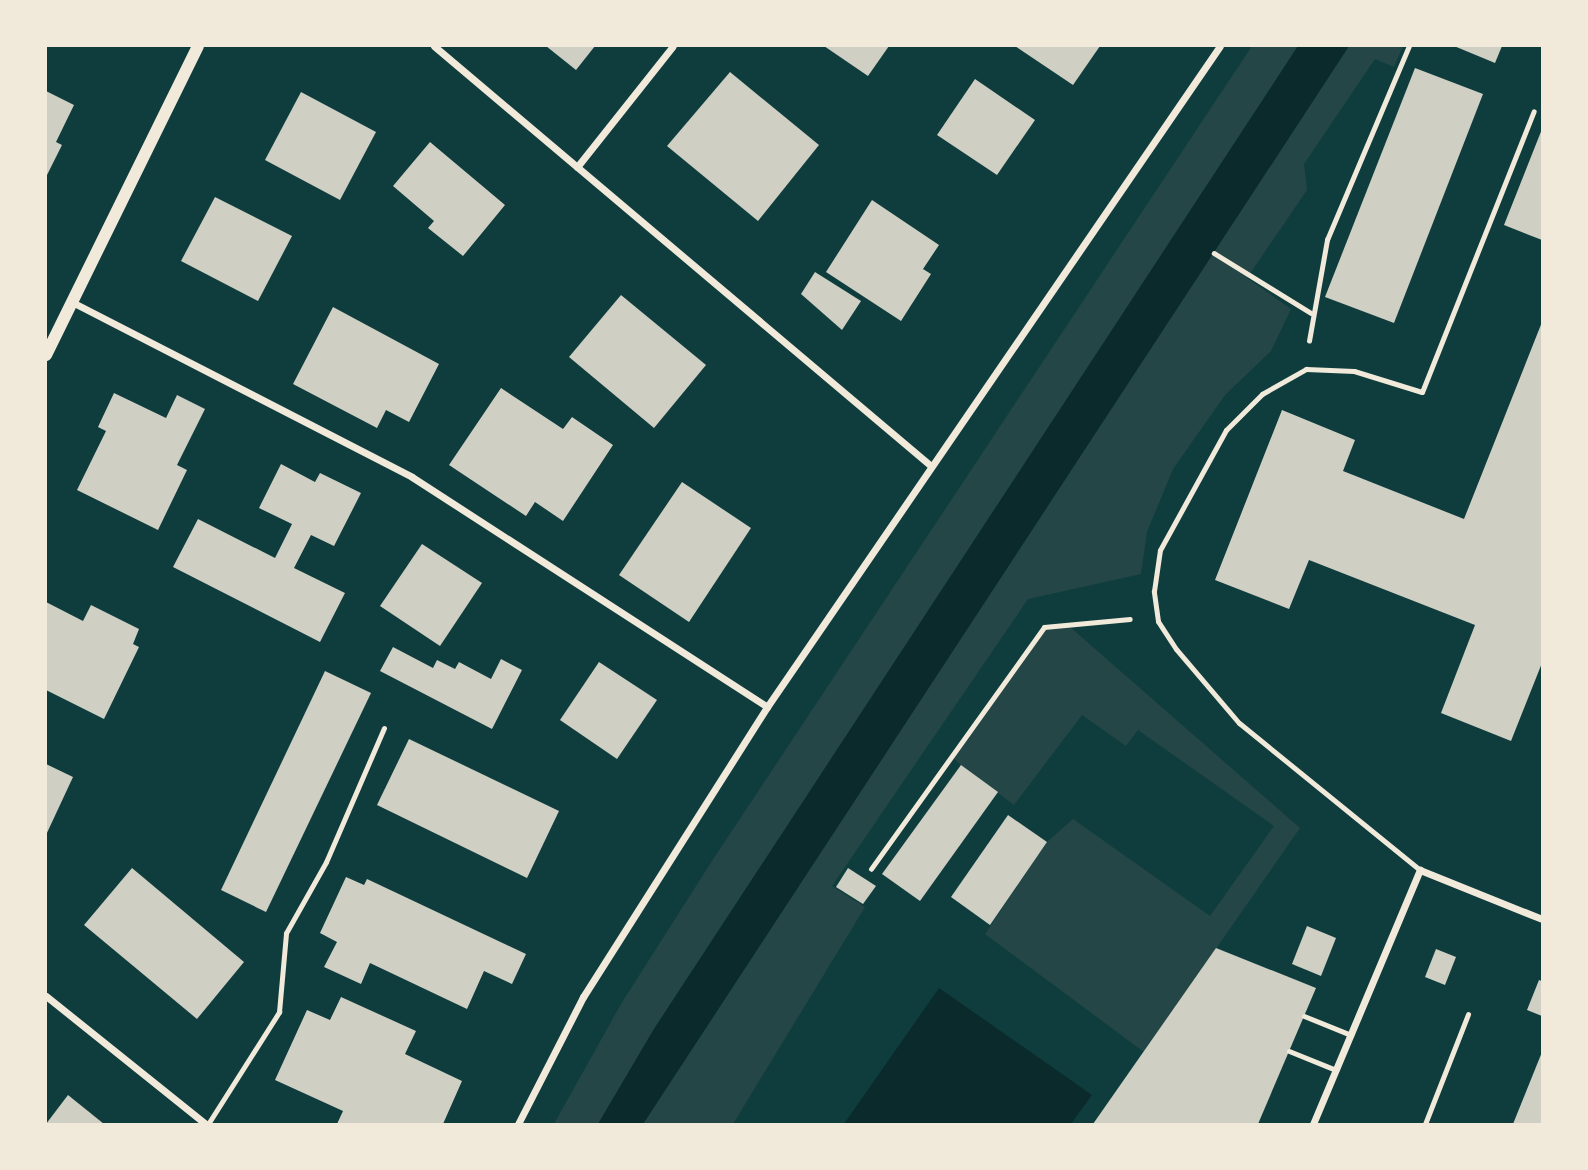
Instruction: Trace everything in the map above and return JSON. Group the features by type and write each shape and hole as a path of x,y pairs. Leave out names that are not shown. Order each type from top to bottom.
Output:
{"street":[{"path":"46,355 198,46"},
{"path":"434,46 931,466"},
{"path":"578,167 673,46"},
{"path":"518,1125 583,998 767,707 1220,46"},
{"path":"72,302 412,477 767,707"},
{"path":"1313,1125 1420,870 1542,919"},
{"path":"46,996 207,1125"}],"lane":[{"path":"1420,870 1239,723 1176,649 1157,616 1154,592 1160,550 1226,430 1262,394 1306,369 1354,371 1422,393 1534,111"},
{"path":"207,1125 279,1012 286,933 326,862 384,728"},
{"path":"1425,1125 1468,1014"},
{"path":"1304,1017 1351,1035"},
{"path":"1289,1051 1336,1070"}],"path":[{"path":"1306,369 1311,313 1327,240 1409,46"},
{"path":"1214,253 1311,313"},
{"path":"871,869 1044,627 1157,616"}],"shaded area":[{"path":"1252,46 1298,46 654,1029 598,1124 554,1124 621,1004 712,861"},
{"path":"1298,46 1349,46 643,1124 598,1124 654,1029"},
{"path":"1349,46 1403,46 1394,67 1375,59 1304,164 1307,190 1247,278 1291,309 1271,351 1225,395 1173,469 1147,532 1141,574 1028,599 832,886 865,907 733,1124 643,1124"},
{"path":"1044,627 1070,627 1300,828 1144,1052 985,934 1047,842 1073,819 1210,916 1274,826 1138,730 1126,746 1082,715 1014,805 961,765 952,757"},
{"path":"939,988 1092,1095 1071,1124 844,1124"}],"building":[{"path":"546,46 595,46 576,70"},
{"path":"824,46 889,46 868,76"},
{"path":"1015,46 1100,46 1073,85"},
{"path":"1454,46 1502,46 1495,63"},
{"path":"1415,68 1483,94 1394,323 1325,297"},
{"path":"730,72 819,145 758,221 667,146"},
{"path":"975,79 1035,120 997,175 937,135"},
{"path":"46,91 74,105 56,142 62,145 46,177"},
{"path":"301,92 376,132 340,200 265,160"},
{"path":"1542,129 1542,240 1504,225"},
{"path":"430,142 505,205 463,256 428,228 434,221 393,186"},
{"path":"215,197 292,236 258,301 181,261"},
{"path":"872,200 939,245 923,269 931,274 901,321 826,272"},
{"path":"815,272 861,301 842,330 801,294"},
{"path":"621,295 706,365 654,428 569,357"},
{"path":"333,307 439,364 409,422 386,410 377,428 293,384"},
{"path":"1542,322 1542,663 1511,741 1441,713 1475,625 1309,560 1289,609 1215,580 1282,410 1355,440 1343,471 1464,519"},
{"path":"501,388 563,429 572,417 613,445 563,521 535,502 526,516 449,465"},
{"path":"114,393 166,418 177,395 205,409 177,465 187,470 158,530 77,490 106,431 98,427"},
{"path":"281,464 315,482 320,473 361,493 334,546 311,535 294,568 345,593 320,642 173,567 198,519 275,558 292,524 259,508"},
{"path":"682,482 751,528 689,622 619,575"},
{"path":"422,544 482,583 440,646 380,606"},
{"path":"46,602 83,621 91,605 139,629 133,644 139,647 104,719 46,690"},
{"path":"393,647 433,668 437,660 455,669 459,662 491,679 501,659 522,670 492,729 380,671"},
{"path":"599,662 657,700 617,759 560,720"},
{"path":"325,671 371,693 266,912 221,890"},
{"path":"409,739 559,811 527,878 377,805"},
{"path":"46,764 73,777 46,835"},
{"path":"961,765 998,792 920,901 882,874"},
{"path":"1008,815 1047,842 990,925 951,897"},
{"path":"132,868 244,962 197,1019 84,925"},
{"path":"848,868 876,886 863,904 836,887"},
{"path":"346,877 364,885 367,879 526,954 512,984 484,971 467,1009 370,963 361,984 324,967 337,942 320,933"},
{"path":"1307,926 1336,938 1321,976 1292,964"},
{"path":"1216,948 1316,988 1258,1124 1093,1124"},
{"path":"1436,949 1456,957 1445,985 1425,977"},
{"path":"1539,980 1542,981 1542,1016 1527,1010"},
{"path":"341,997 416,1031 405,1054 462,1081 443,1124 337,1124 343,1111 275,1080 307,1010 330,1020"},
{"path":"1542,1052 1542,1124 1513,1124"},
{"path":"68,1095 104,1124 46,1124"}]}
